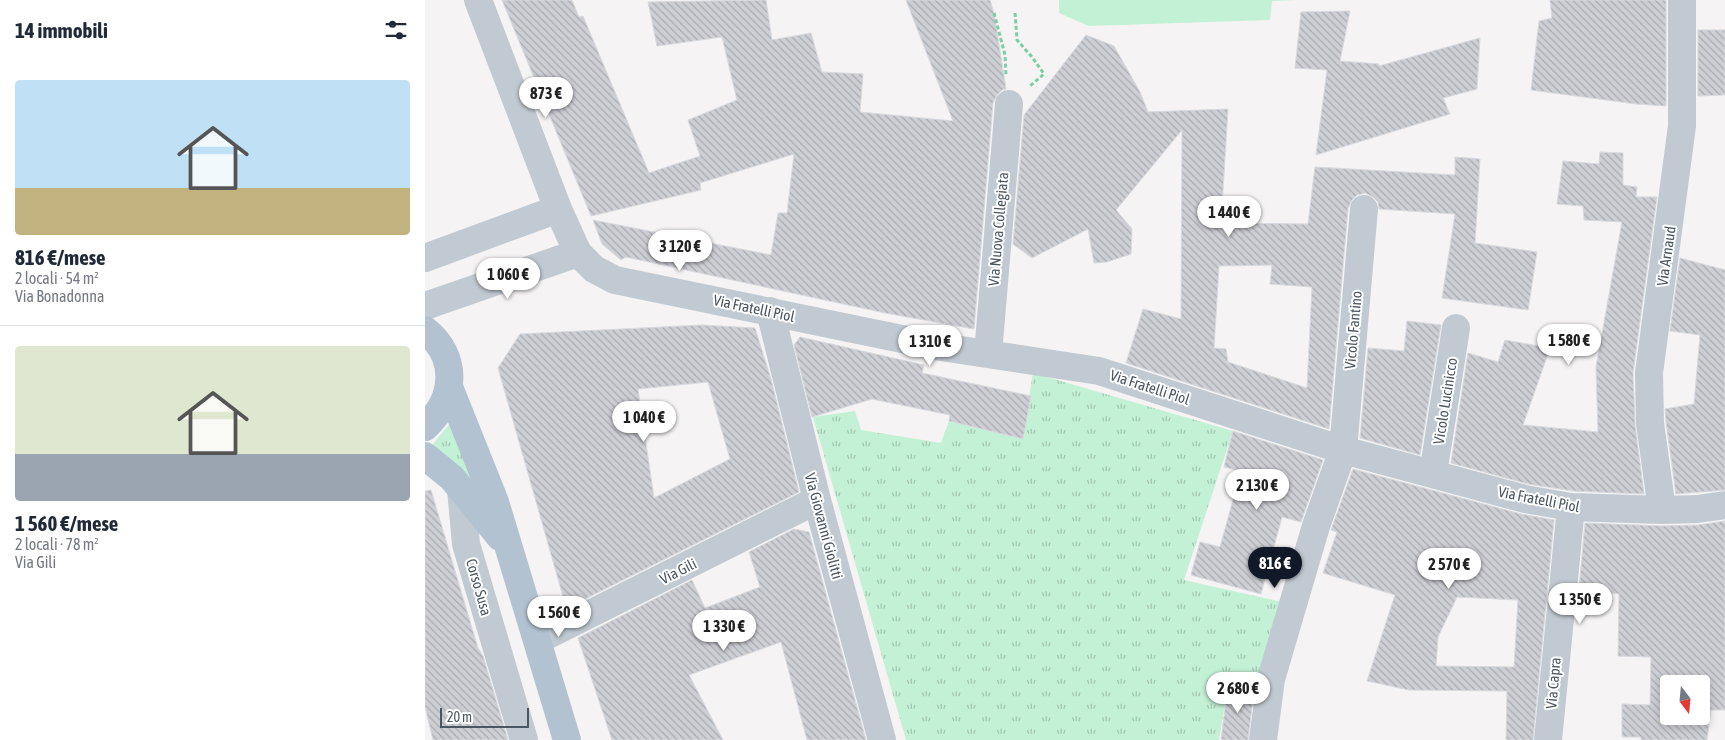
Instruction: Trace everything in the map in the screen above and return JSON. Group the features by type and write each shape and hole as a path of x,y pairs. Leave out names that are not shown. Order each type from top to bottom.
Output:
{"main road":[{"path":"425,330 441,348 448,365 449,387 441,409 436,417 425,427"},
{"path":"449,387 495,502 567,740"},
{"path":"425,456 452,478 509,548"}],"street":[{"path":"425,306 578,254 558,210 478,0"},
{"name":"Via Arnaud","path":"1662,510 1650,423 1649,373 1682,126 1682,0"},
{"name":"Via Nuova Collegiata","path":"988,354 1009,104"},
{"name":"Vicolo Fantino","path":"1263,740 1271,679 1316,526 1343,450 1363,209"},
{"path":"425,258 558,210"},
{"name":"Via Fratelli Piol","path":"578,254 594,269 615,280 771,311 941,348 1099,371 1343,450 1525,499 1571,507 1662,510 1697,509 1725,505"},
{"name":"Via Giovanni Giolitti","path":"771,311 817,500 882,740"},
{"name":"Vicolo Lucinicco","path":"1433,474 1456,328"},
{"name":"Corso Susa","path":"461,489 466,544 523,740"},
{"name":"Via Gili","path":"538,640 817,500"},
{"name":"Via Capra","path":"1548,740 1571,507"}],"path":[{"path":"994,13 1005,55 1009,104"},
{"path":"1009,104 1044,74 1017,40 1015,13"}],"green space":[{"path":"1059,0 1295,0 1272,1 1270,20 1089,26 1059,13"},
{"path":"1033,373 1233,431 1184,580 1287,603 1267,690 1228,685 1219,740 906,740 813,417 855,411 861,430 941,443 949,421 1022,439"},
{"path":"451,422 471,475 468,480 429,449"}],"building":[{"path":"502,0 572,0 579,17 583,16 649,173 700,156 688,120 737,100 722,37 657,46 648,2 766,0 772,40 811,33 822,72 863,74 860,112 953,121 906,0 990,0 994,13 1006,89 997,95 993,103 974,329 885,313 626,257 621,260 602,244 593,220 771,255 778,213 787,213 794,154 700,183 701,190 591,216"},
{"path":"1550,0 1666,0 1666,106 1636,104 1531,90 1539,21 1552,18"},
{"path":"1350,11 1340,61 1379,64 1379,66 1480,38 1477,89 1443,98 1450,114 1316,155 1327,70 1295,68 1301,12"},
{"path":"1698,30 1725,30 1725,95 1698,96"},
{"path":"1086,35 1114,46 1140,92 1148,112 1228,109 1221,223 1308,224 1315,167 1455,175 1455,157 1480,159 1475,243 1537,252 1528,310 1442,298 1455,214 1379,209 1378,202 1365,193 1357,195 1348,208 1329,429 1126,363 1143,309 1181,319 1182,130 1116,210 1132,229 1131,254 1107,262 1094,263 1088,229 1032,258 1013,244 1024,115","holes":["1272,265 1270,284 1312,287 1307,388 1228,362 1226,349 1214,348 1219,266"]},
{"path":"1600,152 1623,153 1623,185 1637,187 1636,197 1657,197 1633,373 1635,425 1644,494 1573,491 1528,484 1451,463 1468,353 1498,362 1505,340 1550,348 1523,425 1598,432 1596,367 1622,222 1584,220 1583,206 1557,204 1563,161 1599,164"},
{"path":"1680,258 1725,270 1725,490 1676,494 1665,409 1694,404 1700,335 1670,331"},
{"path":"1407,321 1441,325 1420,455 1360,438 1368,348 1404,351"},
{"path":"702,325 755,328 771,379 799,492 567,608 498,368 520,334","holes":["708,382 730,459 654,498 638,389"]},
{"path":"800,337 924,365 922,373 1031,396 1023,439 949,421 950,415 872,399 812,417 794,345"},
{"path":"1233,431 1323,460 1301,522 1282,517 1261,594 1191,575 1200,542 1220,547 1241,471 1224,467"},
{"path":"1353,469 1521,514 1554,520 1533,740 1506,740 1507,691 1409,690 1367,681 1395,595 1323,573 1337,532 1331,530","holes":["1457,597 1518,600 1514,667 1436,666 1438,637"]},
{"path":"431,490 478,648 483,656 508,740 433,740 425,707 425,491"},
{"path":"1725,521 1725,710 1711,710 1710,718 1710,675 1660,675 1660,725 1709,725 1707,740 1641,740 1641,737 1622,737 1622,704 1650,705 1651,657 1618,656 1619,594 1579,589 1585,523 1662,526 1698,525"},
{"path":"794,529 809,532 866,740 807,740 781,642 689,675 723,740 612,740 578,638 692,580 705,608 760,587 749,552"},
{"path":"1228,685 1254,690 1248,740 1221,740"}]}
